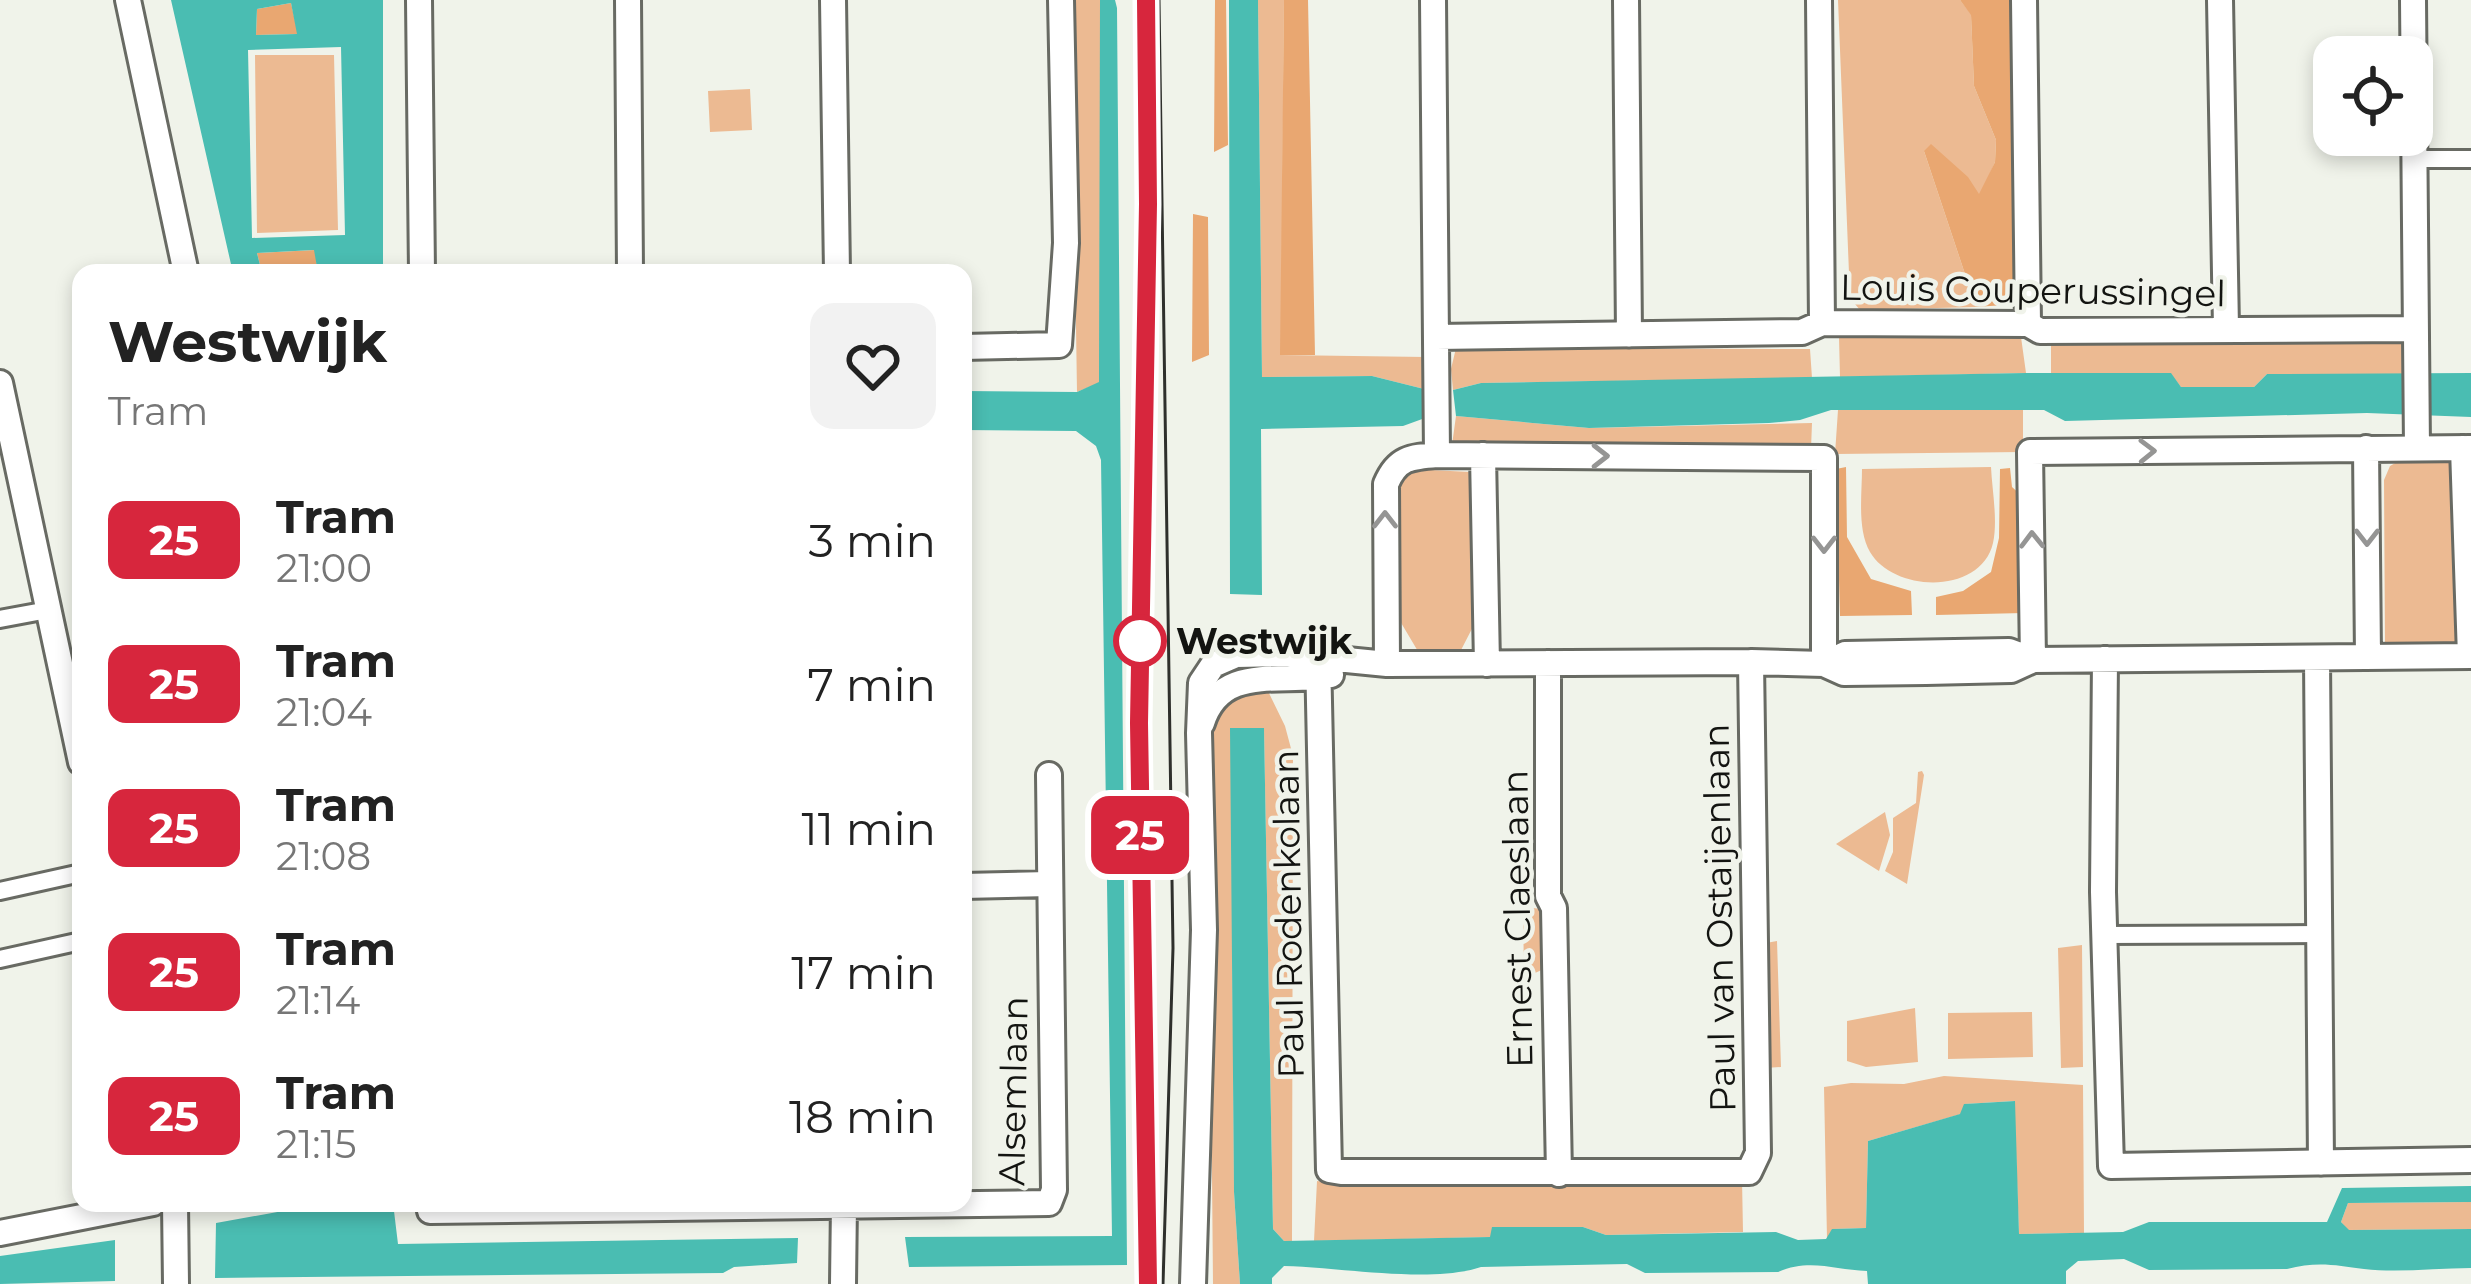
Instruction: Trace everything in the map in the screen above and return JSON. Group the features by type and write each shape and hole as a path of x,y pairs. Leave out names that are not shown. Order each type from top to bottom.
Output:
{"street":[{"path":"128,0 183,264"},
{"path":"419,0 422,264"},
{"path":"628,0 630,264"},
{"path":"833,0 838,264"},
{"path":"972,347 1059,345 1066,250 1060,0"},
{"path":"1433,0 1437,455"},
{"path":"1626,0 1629,335"},
{"path":"1819,0 1822,323"},
{"path":"2024,0 2029,324"},
{"path":"2220,0 2226,328"},
{"path":"2413,0 2417,436"},
{"path":"2413,159 2471,159"},
{"name":"Louis Couperussingel","path":"1436,337 1802,332 1822,323 2029,324 2040,331 2415,329"},
{"path":"0,383 72,721"},
{"path":"1193,1284 1204,930 1199,733 1201,683 1213,665 1236,655 1318,666 1824,664 1845,653 2008,651 2033,660 2470,656 2467,448 2417,436 2366,448 2030,452 2033,660"},
{"path":"2366,448 2368,657"},
{"path":"1387,664 1386,484 1393,467 1405,458 1437,455 1824,458 1824,664"},
{"path":"1483,455 1487,664"},
{"path":"0,620 48,610"},
{"path":"2317,658 2321,1163"},
{"path":"2104,659 2110,1166 2471,1160"},
{"name":"Paul van Ostaijenlaan","path":"1558,1174 1749,1172 1758,1153 1751,662"},
{"name":"Ernest Claeslaan","path":"1548,663 1558,1174"},
{"name":"Paul Rodenkolaan","path":"1318,666 1329,1170 1558,1174"},
{"name":"Alsemlaan","path":"972,1204 1049,1203 1054,1190 1049,775"},
{"path":"0,891 72,875"},
{"path":"972,886 1049,884"},
{"path":"2104,935 2319,934"},
{"path":"0,959 72,943"},
{"path":"0,1233 107,1212"},
{"path":"175,1212 176,1284"},
{"path":"844,1212 844,1284"}],"shaded area":[{"path":"1071,0 1100,0 1103,10 1101,370 1099,383 1077,392"},
{"path":"1215,0 1226,0 1228,145 1214,152"},
{"path":"1258,0 1284,0 1281,355 1426,357 1424,389 1372,376 1262,377"},
{"path":"1284,0 1308,0 1315,355 1280,355"},
{"path":"1838,0 1960,0 1971,14 1974,86 1996,140 1995,162 1980,196 1924,151 1976,307 1860,310 1850,298"},
{"path":"1960,0 2018,0 2019,304 1976,307 1924,151 1931,144 1968,177 1979,194 1995,162 1996,140 1974,86 1971,15"},
{"path":"291,3 298,34 256,35 257,9"},
{"path":"255,55 334,55 338,230 257,233"},
{"path":"750,89 752,130 710,132 708,91"},
{"path":"1193,214 1208,217 1209,355 1192,362"},
{"path":"315,250 317,264 260,264 257,253"},
{"path":"2014,331 2021,337 2026,373 1840,377 1839,337"},
{"path":"2392,331 2409,343 2409,374 2267,374 2254,387 2181,387 2170,373 2051,374 2051,337"},
{"path":"1456,348 1810,349 1812,378 1481,383 1453,390"},
{"path":"2023,409 2023,452 1835,454 1838,410"},
{"path":"1456,416 1589,428 1812,423 1811,449 1452,445"},
{"path":"2404,458 2448,460 2456,471 2459,647 2385,648 2384,480 2390,466"},
{"path":"1846,467 1847,537 1871,579 1911,591 1912,615 1840,616 1836,469"},
{"path":"1991,467 1993,543 1972,572 1955,580 1916,581 1882,566 1870,552 1862,523 1862,469"},
{"path":"2010,468 2012,487 2023,497 2024,613 1936,615 1936,597 1963,591 1991,572 1999,538 2000,469"},
{"path":"1411,469 1470,472 1478,485 1477,619 1460,652 1419,653 1397,616 1393,492"},
{"path":"1266,687 1293,756 1292,1241 1284,1241 1273,1229 1264,729 1231,728 1234,1192 1240,1284 1213,1284 1208,746 1224,703 1240,692"},
{"path":"1922,771 1907,884 1885,871 1893,852 1893,818 1916,803 1918,772"},
{"path":"1885,812 1890,835 1879,871 1836,844"},
{"path":"1523,907 1550,910 1546,968 1524,978"},
{"path":"1777,941 1781,1067 1765,1068 1766,943"},
{"path":"2082,945 2083,1067 2061,1068 2058,948"},
{"path":"1915,1008 1918,1062 1866,1067 1847,1061 1847,1021"},
{"path":"2032,1012 2033,1057 1948,1059 1948,1013"},
{"path":"1944,1076 2083,1085 2084,1233 2019,1234 2014,1101 1965,1104 1961,1114 1868,1141 1866,1228 1833,1229 1827,1239 1824,1087 1904,1084"},
{"path":"1742,1179 1743,1232 1606,1235 1583,1227 1493,1227 1491,1237 1314,1241 1317,1181 1350,1185"},
{"path":"2471,1202 2471,1229 2348,1230 2341,1222 2348,1203"}],"water":[{"path":"171,0 383,0 383,264 316,264 314,250 257,253 260,264 231,264","holes":["291,3 297,34 256,35 257,9","341,47 345,235 252,238 248,50"]},
{"path":"1100,0 1115,0 1127,1265 909,1267 905,1237 1112,1236 1101,460 1096,446 1076,431 972,430 972,391 1077,392 1099,382"},
{"path":"1229,0 1258,0 1262,377 1372,376 1424,389 1425,418 1403,426 1261,429 1262,595 1230,594"},
{"path":"2171,373 2181,387 2254,387 2267,374 2471,373 2471,417 2367,413 2065,421 2044,410 1831,410 1769,423 1589,428 1456,416 1453,390 1481,383"},
{"path":"1230,728 1264,728 1273,1229 1284,1241 1490,1237 1492,1227 1583,1227 1606,1235 1776,1232 1798,1240 1826,1239 1832,1229 1866,1228 1868,1141 1960,1114 1964,1104 2015,1101 2019,1234 2123,1232 2149,1222 2327,1222 2342,1188 2471,1186 2471,1202 2348,1203 2341,1222 2349,1230 2471,1229 2471,1268 2390,1271 2317,1264 2287,1269 2149,1270 2124,1259 2078,1261 2066,1271 2066,1284 1868,1284 1867,1271 1812,1265 1778,1272 1645,1273 1627,1264 1481,1267 1437,1274 1284,1266 1272,1284 1240,1284 1234,1192"},
{"path":"277,1212 394,1212 398,1244 798,1238 797,1263 734,1267 723,1273 215,1278 216,1223"},
{"path":"115,1240 115,1281 0,1284 0,1256"}],"tram line":[{"name":"25","path":"1146,0 1148,204 1139,723 1148,1284"},
{"path":"1159,0 1173,948 1163,1284"},
{"path":"1146,372 1139,723 1148,1254"}],"place":[{"name":"Westwijk","path":"1140,641"}]}
